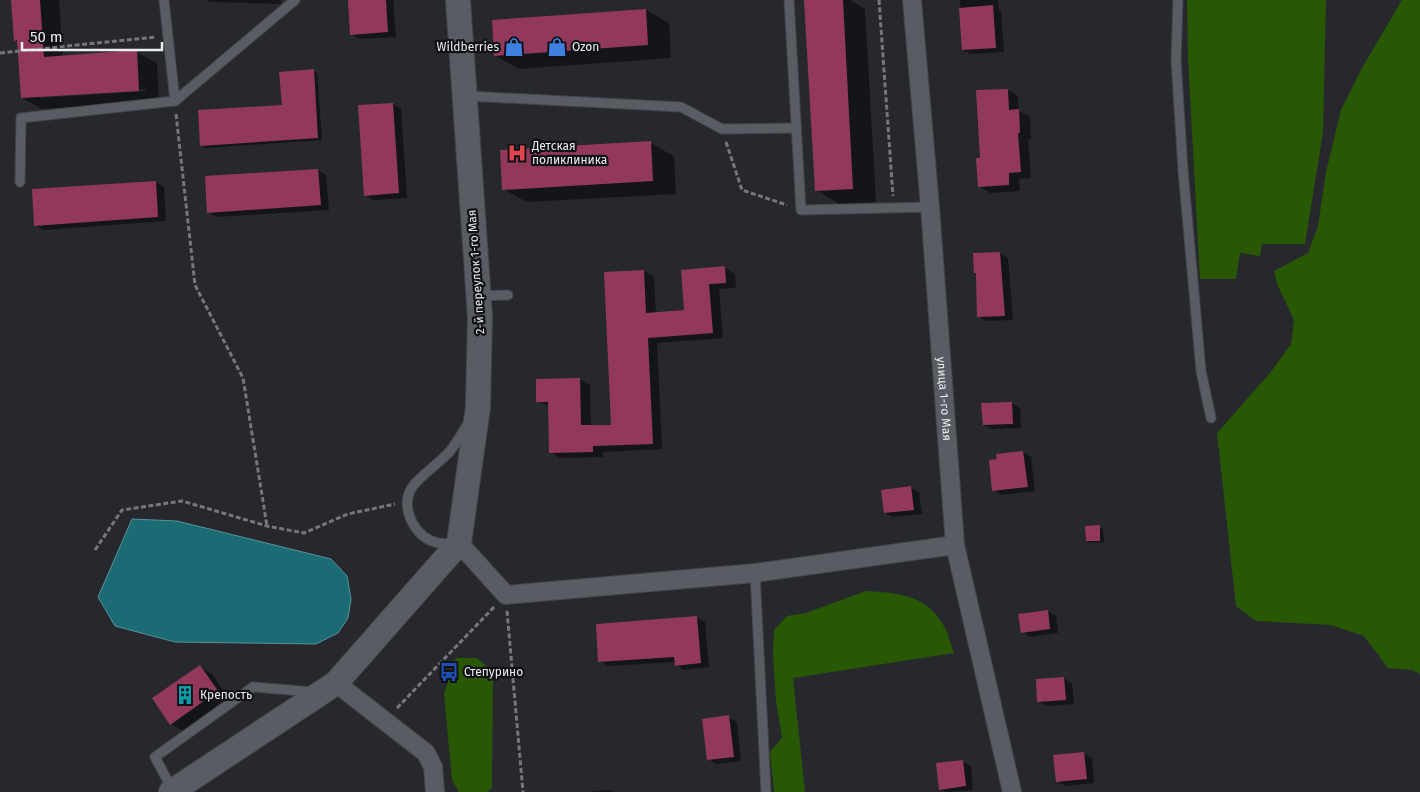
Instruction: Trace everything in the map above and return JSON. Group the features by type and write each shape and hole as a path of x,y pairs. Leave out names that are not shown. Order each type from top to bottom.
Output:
{"street":[{"name":"2-й переулок 1-го Мая","path":"458,0 479,296 480,361 478,407 459,543"},
{"name":"улица 1-го Мая","path":"912,0 930,207 955,546 1012,792"},
{"path":"172,791 329,688 459,543 506,595 755,573 955,546"},
{"path":"329,688 384,721 426,753 433,767 435,792"}],"lane":[{"path":"164,0 175,100"},
{"path":"20,182 22,118 175,100 296,0"},
{"path":"789,0 801,210 894,206 930,207"},
{"path":"1178,0 1176,60 1182,170 1201,371 1211,418"},
{"path":"464,96 681,107 722,129 796,128"},
{"path":"479,296 508,295"},
{"path":"459,543 433,542 422,536 408,514 408,501 411,488 450,451 478,407"},
{"path":"755,573 766,792"},
{"path":"172,791 155,757 254,688 329,688"}],"path":[{"path":"879,0 894,206"},
{"path":"0,53 168,36"},
{"path":"175,100 195,285 243,378 267,526"},
{"path":"722,129 742,190 801,210"},
{"path":"95,550 122,510 182,501 267,526 304,533 348,514 408,501"},
{"path":"384,721 506,595"},
{"path":"506,595 522,792"}],"green space":[{"path":"1187,0 1326,0 1323,132 1305,244 1262,244 1260,256 1240,253 1236,279 1200,279 1188,58"},
{"path":"1402,0 1420,0 1420,674 1412,670 1388,668 1364,636 1331,625 1256,621 1236,606 1217,433 1270,373 1291,344 1294,320 1277,284 1274,271 1308,253 1318,226 1326,172 1341,110 1362,68"},
{"path":"866,591 899,594 927,606 935,613 944,626 954,653 793,678 805,792 774,792 770,752 782,738 776,701 773,653 774,630 787,616 806,613"},
{"path":"456,658 477,658 493,672 492,788 487,792 459,792 452,780 444,694"}],"water":[{"path":"132,519 177,521 331,559 347,576 351,599 348,618 338,633 316,644 175,642 115,626 98,597"}],"building":[{"path":"11,0 40,0 44,57 137,50 139,91 21,98 17,40 14,41"},
{"path":"348,0 386,0 388,32 350,35"},
{"path":"804,0 843,0 853,189 815,191"},
{"path":"993,5 996,48 962,50 959,8"},
{"path":"646,9 648,45 494,56 492,20"},
{"path":"314,69 318,138 200,146 198,110 282,105 279,72"},
{"path":"1008,89 1009,110 1019,109 1020,133 1018,133 1021,172 1009,173 1009,185 978,187 976,158 980,158 976,90"},
{"path":"393,103 399,193 364,196 358,105"},
{"path":"651,141 653,181 502,190 500,150"},
{"path":"318,169 321,205 207,213 205,176"},
{"path":"156,181 158,217 34,226 32,189"},
{"path":"1000,252 1005,316 977,317 976,273 974,273 973,253"},
{"path":"725,266 726,283 709,284 713,333 648,338 653,444 593,446 593,452 549,453 548,402 536,402 536,379 580,378 581,425 611,425 604,272 644,270 646,313 684,310 681,270"},
{"path":"1012,402 1013,424 983,425 981,403"},
{"path":"1023,451 1028,487 992,491 989,460 997,459 996,454"},
{"path":"911,486 914,510 884,513 881,490"},
{"path":"1100,525 1100,541 1086,541 1085,526"},
{"path":"1048,610 1050,629 1021,633 1018,614"},
{"path":"697,616 701,663 675,666 674,657 598,662 596,624"},
{"name":"Крепость","path":"200,665 218,691 170,725 152,698"},
{"path":"1064,677 1066,700 1037,702 1036,679"},
{"path":"729,715 734,757 707,760 702,719"},
{"path":"1084,752 1087,779 1056,782 1053,755"},
{"path":"963,760 966,786 939,790 936,763"}],"place":[{"name":"Wildberries","path":"514,47"},
{"name":"Ozon","path":"557,47"},
{"name":"Детская поликлиника","path":"517,153"},
{"name":"Степурино","path":"449,672"},
{"name":"Крепость","path":"185,695"}]}
